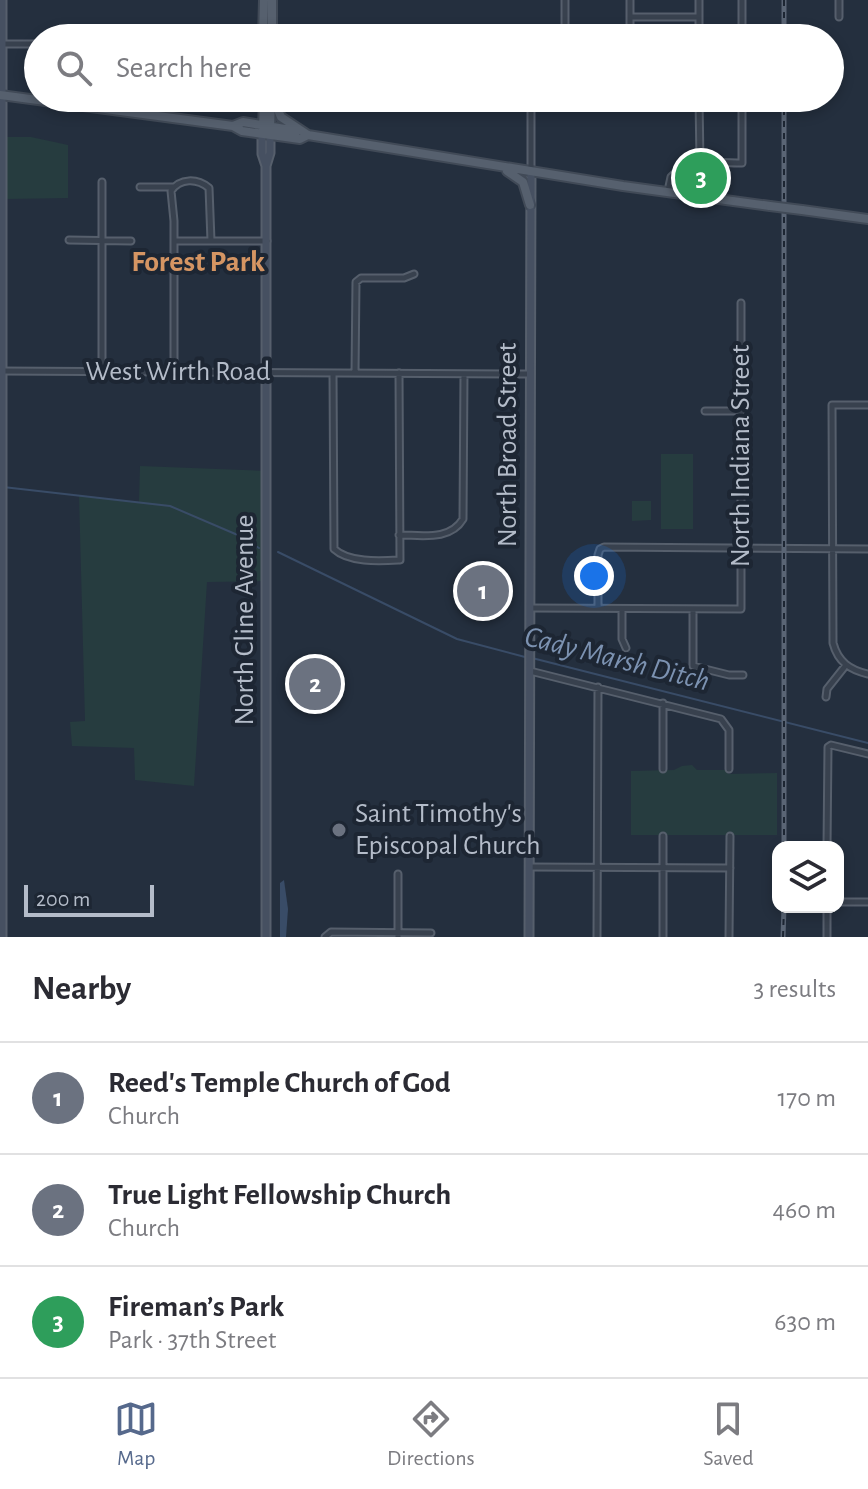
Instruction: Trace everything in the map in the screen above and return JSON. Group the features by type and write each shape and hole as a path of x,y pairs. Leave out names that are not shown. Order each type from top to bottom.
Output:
{"main road":[{"path":"263,24 264,0"},
{"path":"272,0 272,24"},
{"path":"2,95 24,98"},
{"path":"129,112 233,126 243,122 266,129 531,171 868,219"},
{"path":"265,112 266,129"},
{"path":"266,129 269,112"},
{"path":"279,112 305,134"},
{"path":"499,166 523,182 530,205"}],"street":[{"path":"2,0 2,937"},
{"path":"565,0 565,24"},
{"path":"630,0 630,24"},
{"path":"699,0 699,24"},
{"path":"742,0 742,24"},
{"path":"839,0 839,17"},
{"path":"630,17 699,17"},
{"path":"2,44 24,44"},
{"name":"North Broad Street","path":"529,937 531,112"},
{"path":"699,112 700,163"},
{"path":"668,192 670,179 675,172 700,163 742,163 742,112"},
{"name":"North Cline Avenue","path":"266,129 270,153 266,166 266,937"},
{"path":"140,187 173,187 190,180 201,182 209,188 211,241"},
{"path":"102,182 102,371"},
{"path":"173,187 174,373"},
{"path":"69,240 131,241"},
{"path":"174,241 267,241"},
{"path":"355,373 356,280 404,278 414,274"},
{"name":"North Indiana Street","path":"693,609 741,609 741,303"},
{"name":"West Wirth Road","path":"1,371 530,374"},
{"path":"333,373 335,551 367,560 400,560 399,373"},
{"path":"399,535 446,534 459,526 465,509 464,374"},
{"path":"868,405 832,405 833,643 846,665 868,674"},
{"path":"705,411 741,411"},
{"path":"598,608 598,555 602,548 868,549"},
{"path":"530,608 693,609 693,666 729,675 743,675"},
{"path":"622,609 622,639 626,648"},
{"path":"826,697 827,689 846,665"},
{"path":"530,667 717,717 726,724 730,733 729,769"},
{"path":"597,937 598,687"},
{"path":"663,703 663,769"},
{"path":"827,841 828,745 868,754"},
{"path":"663,836 663,937"},
{"path":"729,937 730,836"},
{"path":"530,867 730,868"},
{"path":"398,874 398,935"},
{"path":"844,902 868,902"},
{"path":"827,913 827,937"},
{"path":"325,937 331,932 431,933"}],"green space":[{"path":"7,137 31,137 68,145 68,198 7,199"},
{"path":"699,166 727,169 729,188 673,183 676,175"},
{"path":"661,454 693,454 693,529 661,529"},
{"path":"140,466 267,471 267,581 207,582 194,786 135,780 134,748 72,746 70,722 85,721 79,495 139,502"},
{"path":"632,501 651,501 651,520 632,521"},
{"path":"692,765 697,770 727,770 728,774 777,773 777,835 631,835 631,771 674,770"}],"water":[{"path":"284,880 288,909 286,937 280,937 280,883"}],"waterway":[{"name":"Cady Marsh Ditch","path":"3,487 170,506 240,536 259,548"},
{"name":"Cady Marsh Ditch","path":"278,552 457,639 525,657"},
{"name":"Cady Marsh Ditch","path":"532,658 868,743"}],"railway":[{"path":"784,0 784,24"},
{"path":"784,112 784,841"},
{"path":"783,937 784,913"}],"place":[{"name":"Fireman’s Park","path":"701,178"},
{"name":"Reed's Temple Church of God","path":"483,591"},
{"name":"True Light Fellowship Church","path":"315,684"},
{"name":"Saint Timothy's Episcopal Church","path":"339,830"}],"district":[{"name":"Forest Park","path":"198,262"}]}
